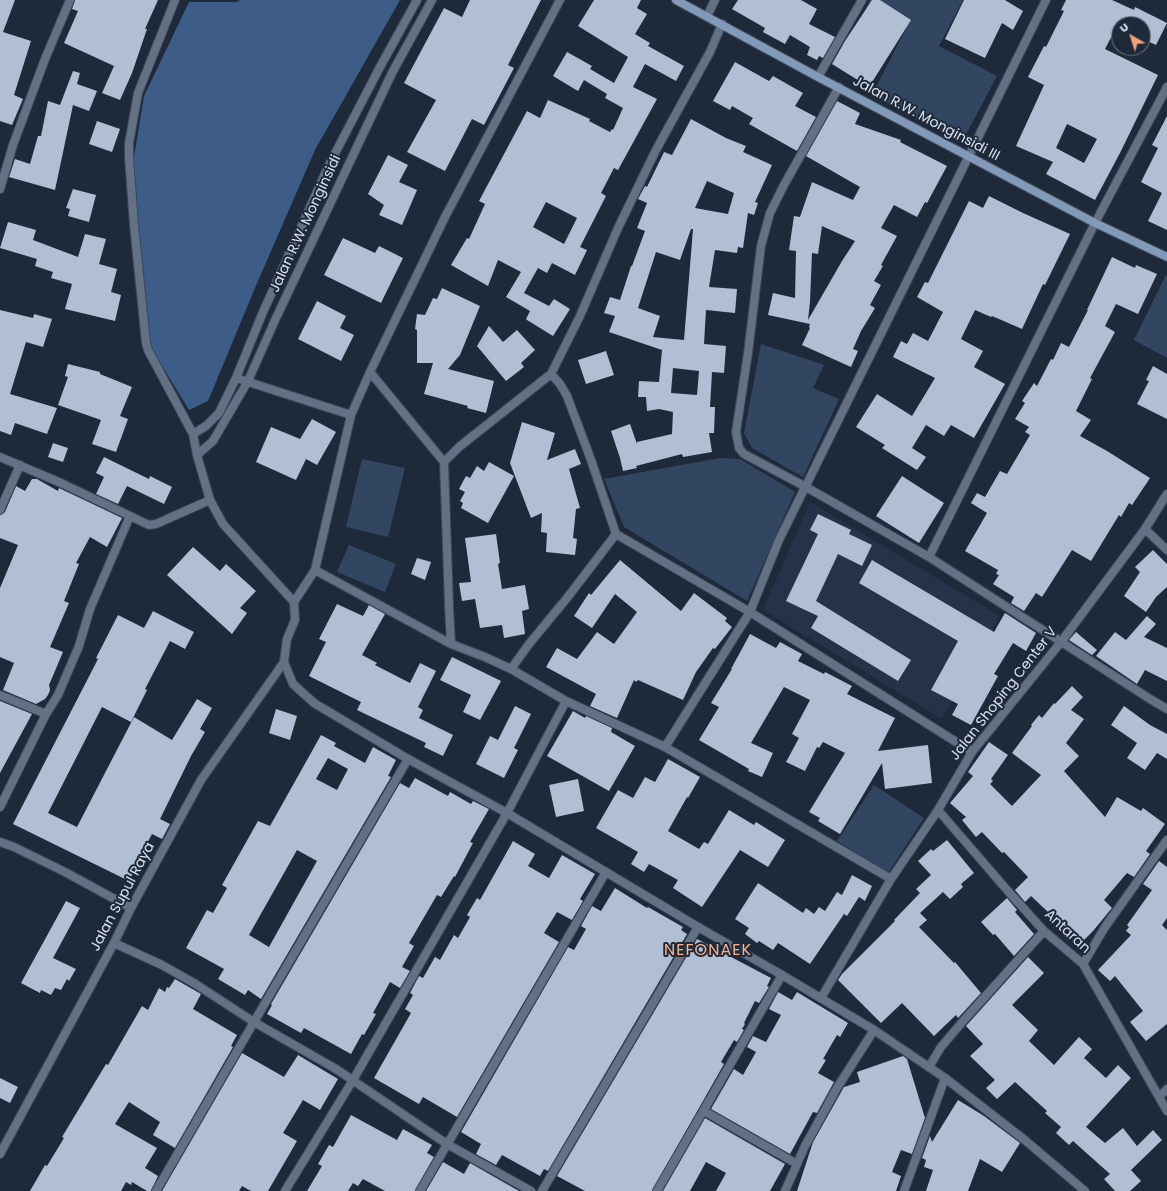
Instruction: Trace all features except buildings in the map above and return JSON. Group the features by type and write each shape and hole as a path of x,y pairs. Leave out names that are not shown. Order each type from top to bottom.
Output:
{"main road":[{"name":"Jalan R.W. Monginsidi III","path":"676,0 818,77 1095,223 1167,257"}],"street":[{"path":"0,189 13,145 44,59 70,0"},
{"path":"175,0 138,93 129,143 129,158 146,343 148,350 193,434 197,455 210,500 223,524 294,602"},
{"name":"Jalan R.W. Monginsidi","path":"193,434 206,426 219,413 236,378 330,165 380,67 417,0"},
{"name":"Jalan R.W. Monginsidi","path":"197,455 213,441 248,381 276,318 392,72 432,0"},
{"path":"560,0 445,217 370,372 352,415 315,570 294,602 295,620 287,639 284,662 293,684 314,703 408,759 507,813 874,1030 945,1078 1026,1141 1085,1191"},
{"path":"707,16 715,0"},
{"path":"818,77 862,0"},
{"path":"665,748 750,612 779,540 1046,0"},
{"path":"444,462 459,447 551,374 580,316 618,228 656,150 710,52 722,24"},
{"path":"380,67 392,72"},
{"path":"839,87 770,213 761,246 748,353 736,432 738,445 744,454 806,486 930,557 1167,709"},
{"path":"930,557 1095,223 1167,87"},
{"path":"370,372 444,462 449,606 452,644"},
{"path":"551,374 560,384 567,396 590,457 616,534 750,612 972,752"},
{"path":"236,378 352,415"},
{"path":"0,457 61,483 149,525 156,524 210,500"},
{"path":"0,510 20,465"},
{"name":"Jalan Shoping Center V","path":"821,998 891,879 938,810 972,752 1061,642 1145,529 1167,494"},
{"path":"0,807 46,714 58,695 79,646 90,609 130,516"},
{"path":"1145,529 1167,550"},
{"path":"511,669 616,534"},
{"path":"315,570 452,644 511,669 566,701 665,748 891,879"},
{"name":"Jalan Supul Raya","path":"0,1154 114,943 130,908 201,780 284,662"},
{"path":"0,695 46,714"},
{"path":"285,1191 353,1080 507,813 566,701"},
{"path":"156,1191 408,759"},
{"name":"Antaran","path":"938,810 1006,890 1044,931 1083,964 1167,1111"},
{"path":"1083,964 1105,927 1167,840"},
{"path":"0,842 14,847 65,872 130,908"},
{"path":"420,1191 606,872"},
{"path":"542,1191 698,927"},
{"path":"929,1067 941,1047 1001,977 1044,931"},
{"path":"114,943 162,965 254,1022 336,1068 447,1144 531,1191"},
{"path":"657,1191 782,975"},
{"path":"785,1191 805,1146 837,1088 874,1030"},
{"path":"904,1191 945,1078"},
{"path":"1158,1097 1167,1089"},
{"path":"704,1111 797,1164"}],"shaded area":[{"path":"240,0 400,0 315,150 208,401 189,410 148,343 133,163 144,96 189,2 237,2"},
{"path":"870,0 963,0 939,46 997,76 962,142 872,95 906,29 866,8"},
{"path":"1166,275 1167,276 1167,358 1134,340"},
{"path":"761,344 824,365 813,388 839,399 803,477 752,448 744,433"},
{"path":"720,458 740,459 795,492 747,601 624,527 604,479"},
{"path":"362,459 405,468 388,537 346,527"},
{"path":"810,502 1000,616 942,719 763,610"},
{"path":"349,545 396,564 385,592 337,572"},
{"path":"874,785 924,818 888,873 837,841"}],"district":[{"name":"NEFONAEK","path":"708,951"}]}
